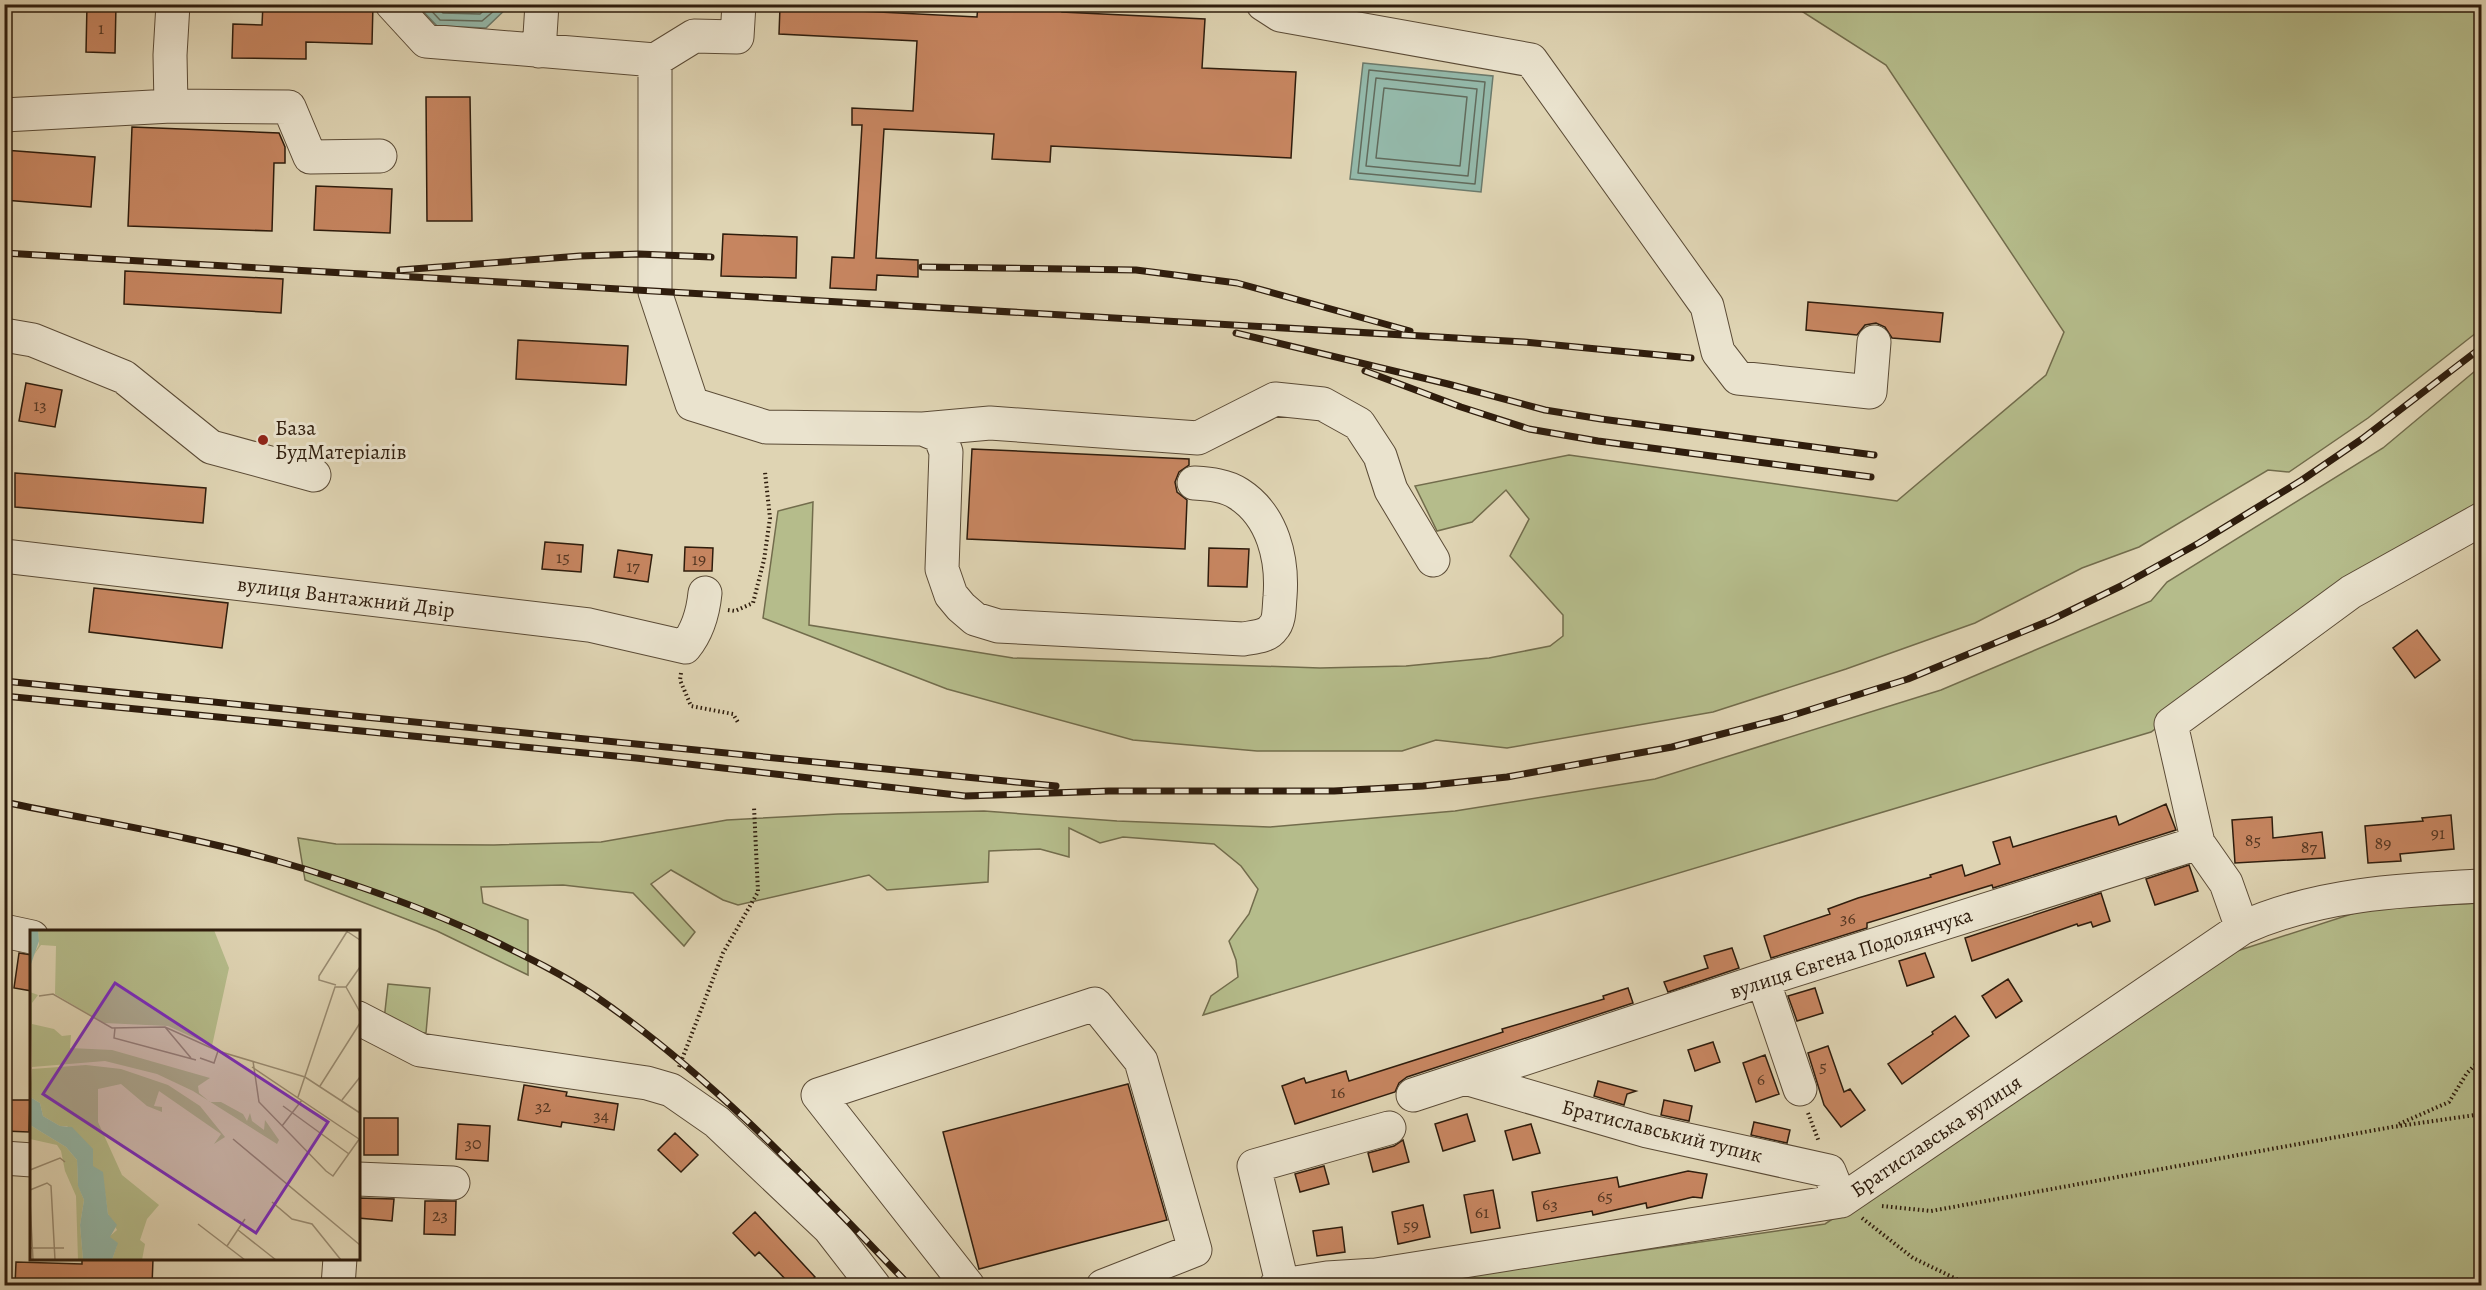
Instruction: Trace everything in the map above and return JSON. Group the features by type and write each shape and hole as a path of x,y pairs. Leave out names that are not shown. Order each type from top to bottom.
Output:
{"street":[{"path":"171,106 170,55 173,4"},
{"path":"392,4 426,41 655,60 694,36 737,37 739,4"},
{"path":"538,51 542,4"},
{"path":"1263,4 1280,15 1326,14 1531,60 1707,306 1718,352 1738,378 1870,392 1874,342"},
{"path":"655,60 655,292 692,404 766,427 923,429 990,423 1198,438 1275,399 1323,404 1359,424 1380,456 1391,490 1433,560"},
{"path":"4,116 171,106 289,107 310,157 380,156"},
{"path":"19,337 124,377 211,447 314,475"},
{"path":"923,429 940,436 946,452 942,569 951,595 975,619 998,626 1243,639 1264,636 1274,628 1278,617 1281,583 1278,552 1265,519 1239,494 1216,485 1194,483"},
{"path":"2242,928 2226,883 2198,843 2171,724 2351,592 2481,519"},
{"name":"вулиця Вантажний Двір","path":"4,556 589,625 685,647"},
{"path":"685,647 694,636 704,599"},
{"name":"вулиця Євгена Подолянчука","path":"1413,1095 1763,980 2198,843"},
{"name":"Братиславська вулиця","path":"1279,1284 1376,1275 1841,1201 2242,928 2271,915 2343,898 2409,890 2481,886"},
{"path":"4,931 30,937"},
{"path":"1763,980 1800,1089"},
{"path":"968,1286 818,1095 1095,1004 1141,1060 1196,1250 1103,1286"},
{"path":"360,1019 420,1050 647,1083 671,1090 717,1122 829,1228 874,1286"},
{"name":"Братиславський тупик","path":"1465,1078 1647,1131 1829,1171"},
{"path":"1279,1284 1254,1166 1389,1128"},
{"path":"4,1158 30,1160"},
{"path":"1829,1171 1841,1201"},
{"path":"360,1179 453,1183"},
{"path":"338,1286 340,1260"}],"path":[{"path":"704,599 735,611 753,603 764,561 770,518 765,472"},
{"path":"685,647 680,680 691,706 733,714 739,724"},
{"path":"671,1090 723,953 758,892 754,807"},
{"path":"2392,1127 2449,1102 2467,1073 2481,1058"},
{"path":"1800,1089 1829,1171"},
{"path":"1841,1201 1931,1211 2392,1127 2481,1114"},
{"path":"1841,1201 1913,1258 1971,1286"}],"green space":[{"path":"1792,5 2481,5 2481,329 2368,418 2289,472 2268,470 2139,547 2082,568 1975,623 1846,669 1713,712 1507,748 1436,740 1402,751 1257,751 1133,740 947,689 763,618 778,511 813,502 809,625 1013,658 1320,668 1406,666 1489,658 1550,646 1563,636 1563,615 1510,556 1529,519 1506,490 1472,522 1437,531 1415,486 1569,455 1897,501 2046,375 2064,332 1886,65"},
{"path":"2481,366 2481,538 2384,587 2268,674 2251,652 2225,678 2151,732 1203,1015 1211,996 1238,977 1236,960 1229,941 1249,914 1258,889 1241,866 1214,844 1123,837 1100,843 1069,828 1069,857 1040,849 989,851 988,882 887,890 869,875 738,905 723,900 671,870 651,884 695,932 684,946 633,893 563,885 481,887 483,903 528,920 528,975 437,931 305,880 298,838 336,844 494,845 601,842 727,820 838,814 984,811 1117,821 1269,827 1455,811 1655,779 1941,690 2151,601 2167,582 2383,448"},
{"path":"2481,903 2481,1285 1395,1286 1825,1224 2237,951 2367,909"},
{"path":"388,984 430,988 426,1033 383,1029"}],"water":[{"path":"417,5 510,5 486,28 437,26"},
{"path":"1363,63 1493,76 1481,192 1350,179"}],"building":[{"path":"87,4 116,4 115,53 86,52"},
{"path":"263,4 373,4 372,44 306,42 306,59 232,58 233,24 262,25"},
{"path":"978,4 1063,4 1062,12 1205,19 1202,68 1296,72 1291,158 1051,146 1050,162 992,159 994,134 884,129 876,258 918,260 918,277 877,275 876,290 830,288 832,257 854,258 862,125 852,125 852,108 913,111 917,41 779,34 780,7 977,17"},
{"path":"426,97 470,97 472,221 427,221"},
{"path":"132,127 279,133 285,147 285,163 274,163 272,231 128,226"},
{"path":"4,150 95,157 91,207 4,200"},
{"path":"316,186 392,189 390,233 314,230"},
{"path":"723,234 797,237 796,278 721,276"},
{"path":"125,271 283,279 281,313 124,304"},
{"path":"1808,302 1943,313 1940,342 1892,338 1885,327 1876,323 1865,325 1857,335 1806,330"},
{"path":"518,340 628,346 626,385 516,379"},
{"path":"26,383 62,390 55,427 19,421"},
{"path":"972,449 1189,459 1189,465 1179,472 1175,482 1177,492 1187,500 1185,549 967,539"},
{"path":"15,473 206,488 203,523 15,507"},
{"path":"545,542 583,545 581,572 542,569"},
{"path":"685,547 713,548 712,571 684,571"},
{"path":"1209,548 1249,549 1247,587 1208,586"},
{"path":"618,550 652,555 648,582 614,577"},
{"path":"94,588 228,603 222,648 89,632"},
{"path":"2417,630 2440,660 2415,678 2393,648"},
{"path":"2166,804 2176,830 1993,888 1992,885 1867,923 1867,928 1771,958 1764,936 1830,914 1828,909 1962,865 1965,876 2000,864 1993,842 2010,837 2013,847 2116,816 2119,825"},
{"path":"2451,815 2454,849 2400,854 2401,861 2368,863 2365,826 2423,821 2422,818"},
{"path":"2272,817 2273,838 2322,832 2325,858 2235,863 2232,820"},
{"path":"2189,865 2198,891 2155,905 2146,879"},
{"path":"2101,893 2110,921 2093,927 2091,922 2078,926 2077,924 1972,961 1965,938"},
{"path":"1732,948 1739,968 1668,992 1664,982 1708,968 1704,956"},
{"path":"19,953 30,955 30,991 14,988"},
{"path":"1925,953 1934,977 1907,986 1899,961"},
{"path":"2008,979 2022,1001 1996,1018 1982,996"},
{"path":"1628,988 1633,1003 1407,1077 1399,1083 1395,1092 1295,1124 1282,1086 1304,1078 1306,1083 1346,1071 1349,1081 1503,1032 1502,1029 1604,999 1603,996"},
{"path":"1815,988 1823,1013 1797,1021 1788,996"},
{"path":"1955,1016 1969,1036 1902,1084 1888,1064 1933,1034 1932,1032"},
{"path":"1713,1042 1720,1062 1695,1071 1688,1050"},
{"path":"1828,1046 1844,1092 1850,1089 1865,1110 1841,1127 1824,1105 1808,1053"},
{"path":"1765,1055 1779,1094 1756,1102 1743,1063"},
{"path":"1598,1081 1636,1091 1627,1094 1624,1105 1594,1096"},
{"path":"1128,1084 1167,1220 979,1269 943,1132"},
{"path":"524,1085 567,1092 566,1096 618,1104 614,1130 562,1122 561,1127 518,1120"},
{"path":"4,1100 30,1100 29,1132 4,1131"},
{"path":"1664,1100 1692,1106 1689,1121 1661,1115"},
{"path":"1467,1114 1475,1141 1443,1151 1435,1124"},
{"path":"364,1118 398,1118 398,1155 364,1155"},
{"path":"1754,1122 1790,1130 1787,1143 1751,1135"},
{"path":"458,1124 490,1126 488,1161 456,1159"},
{"path":"1531,1124 1540,1153 1513,1160 1505,1131"},
{"path":"675,1133 698,1155 681,1172 658,1150"},
{"path":"1403,1140 1409,1162 1373,1172 1368,1153 1394,1146"},
{"path":"1324,1166 1329,1184 1300,1192 1295,1174"},
{"path":"1688,1171 1707,1174 1702,1198 1693,1197 1647,1208 1646,1203 1593,1215 1592,1211 1537,1221 1532,1192 1617,1177 1619,1187"},
{"path":"1493,1190 1500,1228 1471,1233 1464,1195"},
{"path":"360,1198 394,1199 392,1221 360,1218"},
{"path":"425,1201 456,1201 455,1235 424,1234"},
{"path":"1423,1205 1430,1237 1398,1244 1392,1212"},
{"path":"755,1212 815,1277 806,1286 792,1286 759,1252 755,1256 733,1233"},
{"path":"1342,1227 1345,1252 1317,1256 1313,1231"},
{"path":"82,1260 153,1260 152,1286 15,1286 16,1262 82,1264"}],"railway":[{"path":"4,253 1524,342 1691,358"},
{"path":"400,270 580,256 639,254 711,257"},
{"path":"922,267 1136,270 1237,283 1410,331"},
{"path":"1236,333 1545,410 1874,455"},
{"path":"4,696 636,758 965,796 1109,791 1334,791 1423,786 1507,777 1672,747 1787,717 1908,679 2051,620 2123,585 2199,543 2302,480 2362,439 2482,347"},
{"path":"1365,371 1461,407 1529,429 1598,441 1871,477"},
{"path":"4,681 1056,786"},
{"path":"4,802 207,843 302,868 439,917 544,966 595,996 680,1061 760,1133 910,1286"}],"place":[{"name":"База БудМатеріалів","path":"263,440"}]}
